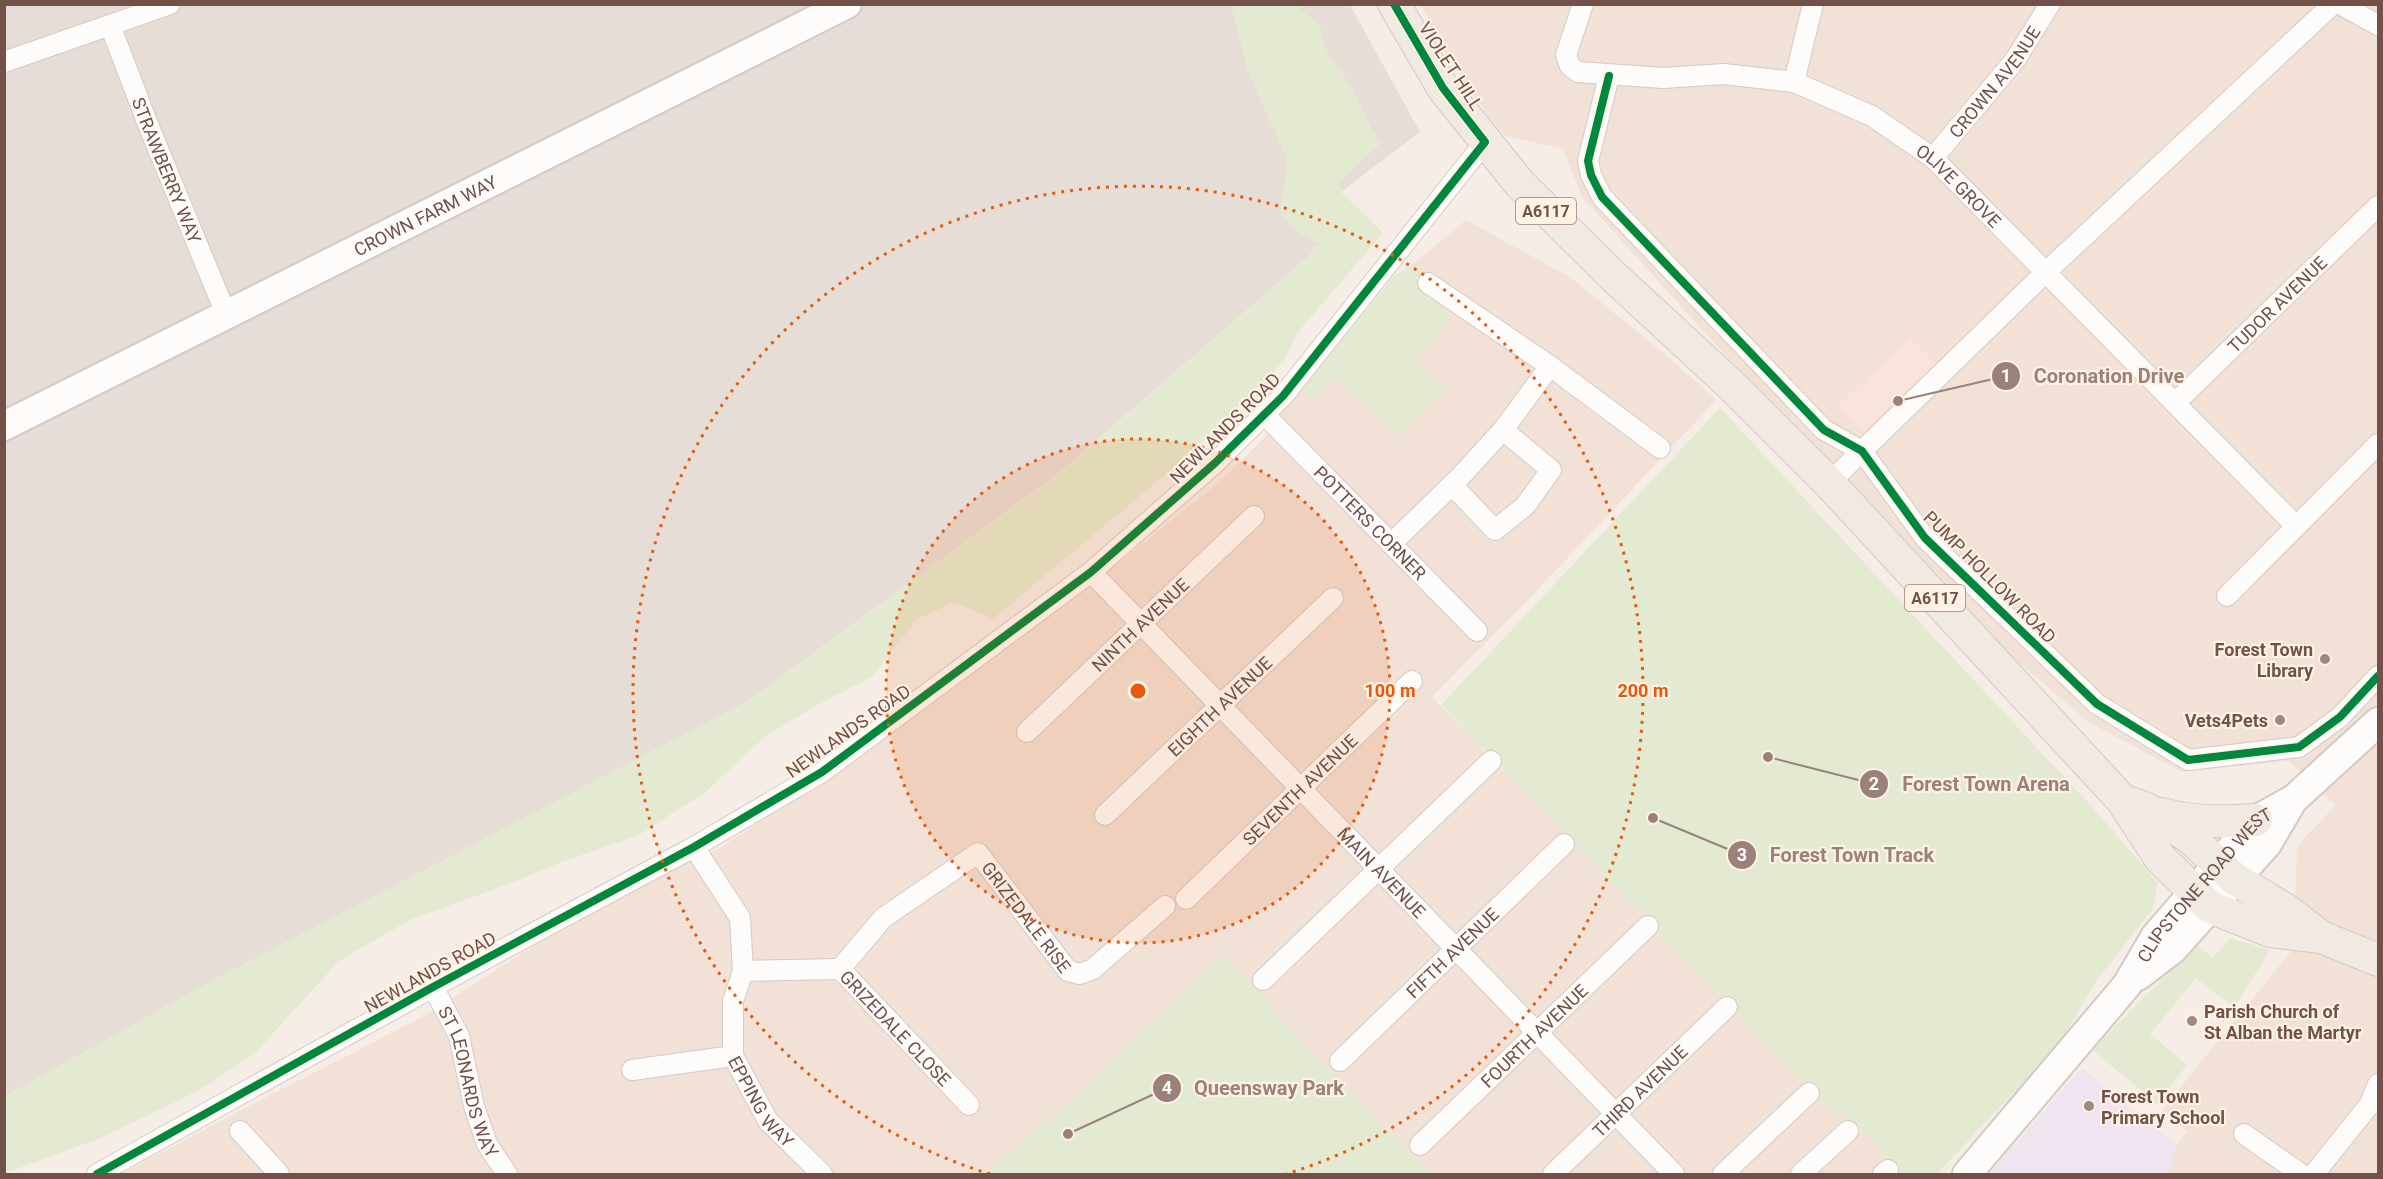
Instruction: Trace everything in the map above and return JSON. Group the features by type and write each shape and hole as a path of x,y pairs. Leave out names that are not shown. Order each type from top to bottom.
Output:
{"main road":[{"name":"VIOLET HILL","path":"1394,4 1443,88 1485,142"},
{"name":"A6117","path":"1485,142 1520,184 1555,220 1731,385 1829,483 2134,805 2189,837 2213,884 2270,931 2321,937 2379,960"},
{"path":"2134,805 2185,820 2210,822 2256,820"}],"street":[{"path":"4,62 170,4"},
{"path":"1794,82 1813,4"},
{"name":"CROWN AVENUE","path":"1933,158 2015,60 2049,4"},
{"path":"1829,483 2046,272 2333,4"},
{"path":"2340,4 2379,25"},
{"name":"CROWN FARM WAY","path":"4,426 836,7"},
{"name":"OLIVE GROVE","path":"1582,9 1566,55 1570,66 1578,72 1609,76 1663,78 1725,74 1794,82 1872,116 1933,158 2296,526"},
{"name":"STRAWBERRY WAY","path":"110,25 149,127 226,314"},
{"name":"PUMP HOLLOW ROAD","path":"1609,76 1588,161 1591,175 1602,197 1824,430 1862,451 1924,538 2097,704 2188,760 2299,747 2340,717 2379,676"},
{"name":"NEWLANDS ROAD","path":"97,1174 434,987 694,847 822,772 1090,572 1207,470 1290,386 1485,142"},
{"name":"TUDOR AVENUE","path":"2175,403 2379,206"},
{"path":"1428,283 1550,366 1660,448"},
{"path":"1391,544 1452,485 1503,430 1550,366"},
{"name":"POTTERS CORNER","path":"1264,414 1477,631"},
{"path":"1452,485 1495,530 1525,506 1551,470 1503,430"},
{"path":"2227,596 2379,444"},
{"name":"NINTH AVENUE","path":"1026,732 1254,516"},
{"name":"MAIN AVENUE","path":"1090,572 1674,1174"},
{"name":"EIGHTH AVENUE","path":"1105,815 1219,704 1333,598"},
{"name":"SEVENTH AVENUE","path":"1186,899 1412,681"},
{"name":"CLIPSTONE ROAD WEST","path":"1967,1174 2127,985 2173,949 2256,820 2294,798 2379,722"},
{"path":"1263,980 1491,761"},
{"name":"CLIPSTONE ROAD WEST","path":"2213,884 2268,844 2294,798"},
{"name":"FIFTH AVENUE","path":"1340,1060 1564,844"},
{"name":"EPPING WAY","path":"694,847 740,918 743,971 733,1001 733,1056 768,1120 822,1174"},
{"name":"GRIZEDALE RISE","path":"840,969 883,918 978,853 1068,971 1080,974 1093,969 1165,906"},
{"name":"FOURTH AVENUE","path":"1420,1144 1648,926"},
{"name":"GRIZEDALE CLOSE","path":"743,971 840,969 969,1105"},
{"name":"ST LEONARDS WAY","path":"434,987 459,1036 474,1106 487,1144 507,1174"},
{"name":"THIRD AVENUE","path":"1552,1174 1727,1007"},
{"path":"632,1070 733,1056"},
{"path":"2314,1174 2370,1104 2379,1084"},
{"path":"1723,1174 1809,1093"},
{"path":"240,1131 279,1174"},
{"path":"1801,1174 1848,1131"},
{"path":"2244,1134 2301,1174"}],"shaded area":[{"path":"5,5 1350,5 1420,132 1341,192 1319,244 1307,258 1059,473 748,701 5,1096"},
{"path":"1421,5 2378,5 2378,1174 2167,1174 2177,1145 2187,1132 2162,1110 2320,916 2295,903 2297,846 2336,805 2289,761 2182,772 2090,723 2004,650 1861,492 1727,357 1582,197 1563,149 1506,136 1489,117 1451,63"},
{"path":"1466,220 1570,277 1667,356 1716,400 1523,605 1432,697 1829,1109 1843,1113 1904,1174 1432,1174 1350,1092 1071,1099 986,1174 121,1174 421,1018 534,946 675,869 716,850 796,799 1103,575 1223,479 1284,418 1279,412 1302,388 1313,400 1336,377 1397,436 1418,366 1416,360 1453,310 1414,283 1422,274 1411,266"},
{"path":"1910,337 1936,364 1862,432 1837,406"},
{"name":"Forest Town Primary School","path":"2082,1068 2177,1145 2167,1174 1989,1174"}],"green space":[{"path":"1231,5 1298,5 1320,26 1326,50 1353,89 1381,143 1340,181 1341,192 1383,233 1297,333 1284,361 1186,457 993,619 954,602 917,619 872,677 815,706 766,736 704,793 637,836 564,861 410,920 339,961 255,1053 200,1090 101,1138 5,1173 5,1096 202,986 748,701 1059,474 1307,258 1319,244 1294,230 1280,211 1286,175 1286,156 1248,72"},
{"path":"1411,266 1423,274 1414,284 1453,310 1417,360 1418,366 1447,388 1397,436 1336,377 1313,400 1302,388 1395,275"},
{"path":"1720,408 2093,808 2158,883 2153,908 2094,984 2059,1044 1937,1174 1904,1174 1844,1113 1829,1109 1441,705"},
{"path":"2230,938 2270,950 2234,1008 2196,978 2150,1034 2187,1065 2157,1103 2092,1050 2196,945 2213,958"},
{"path":"1223,955 1350,1092 1432,1174 986,1174 1071,1099"}],"cycle path":[{"path":"97,1174 433,987 694,847 822,772 1091,572 1215,463 1283,396 1485,142 1443,88 1394,4"},
{"path":"1609,76 1588,161 1591,175 1602,197 1824,430 1862,451 1925,538 2097,704 2188,760 2299,747 2340,717 2378,676"}],"place":[{"name":"Coronation Drive","path":"1898,401"},
{"name":"Forest Town Library","path":"2325,659"},
{"name":"Vets4Pets","path":"2280,720"},
{"name":"Forest Town Arena","path":"1768,757"},
{"name":"Forest Town Track","path":"1653,818"},
{"name":"Parish Church of St Alban the Martyr","path":"2192,1021"},
{"name":"Forest Town Primary School","path":"2089,1106"},
{"name":"Queensway Park","path":"1068,1134"}]}
